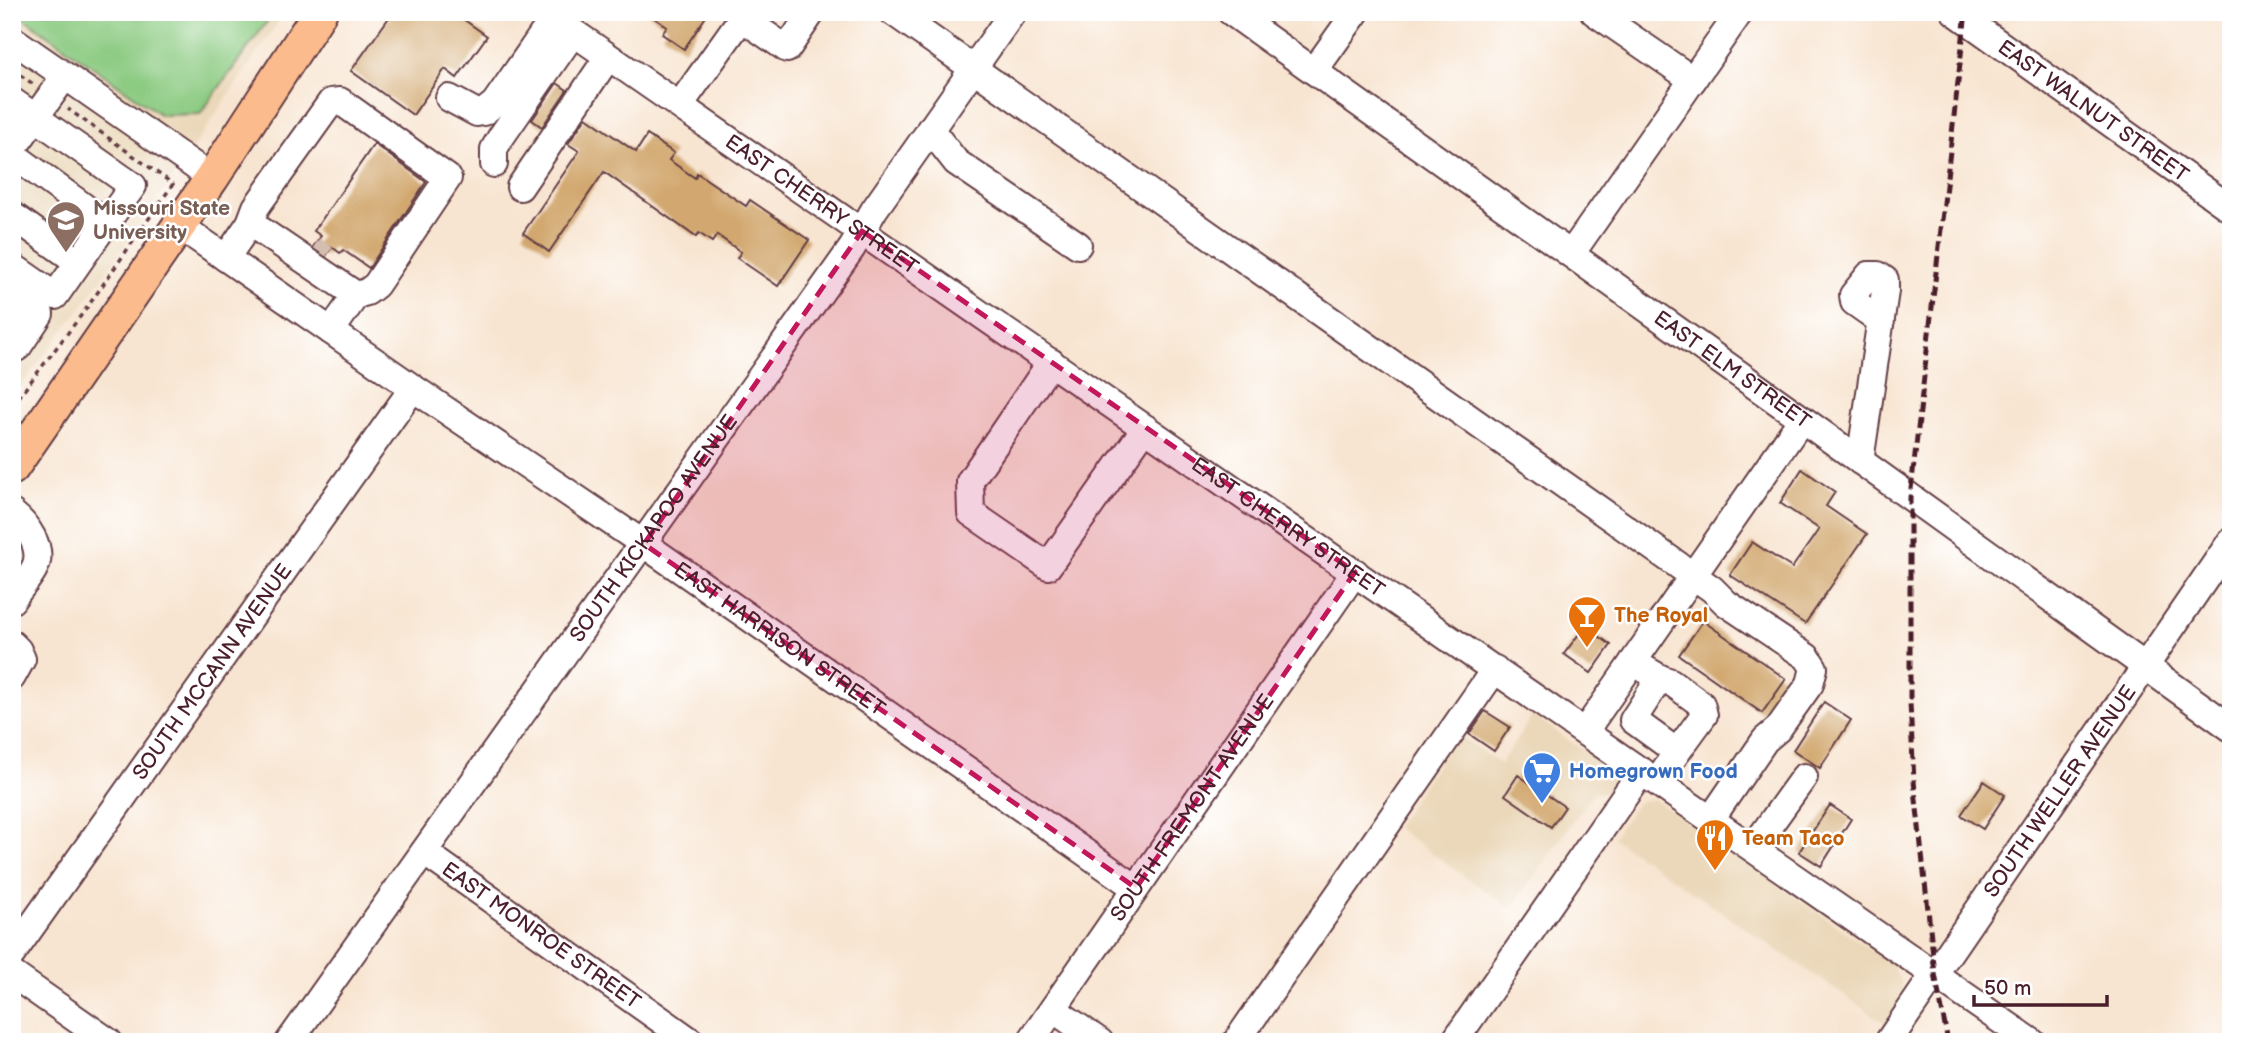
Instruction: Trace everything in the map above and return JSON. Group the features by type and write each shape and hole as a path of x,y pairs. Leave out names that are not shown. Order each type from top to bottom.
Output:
{"main road":[{"path":"12,468 180,226 320,12"}],"street":[{"path":"680,105 744,15 787,49 812,12"},
{"path":"893,12 1712,589 1726,603 1807,657 1814,668 1810,684 1778,729 1765,740 1711,819"},
{"name":"SOUTH KICKAPOO AVENUE","path":"289,1042 644,544 852,248 874,209 1013,12"},
{"name":"EAST ELM STREET","path":"1231,12 2231,729"},
{"path":"1314,71 1356,12"},
{"path":"1594,12 1693,80"},
{"path":"1571,254 1740,12"},
{"name":"EAST WALNUT STREET","path":"1955,12 2227,198"},
{"path":"449,98 477,113 488,109 563,21"},
{"path":"494,164 494,149 563,21"},
{"name":"EAST CHERRY STREET","path":"563,21 608,57 2032,1042"},
{"path":"12,39 212,178"},
{"path":"520,187 608,57"},
{"path":"65,76 12,152 106,223"},
{"path":"12,101 133,186 55,296 12,266"},
{"path":"226,258 250,223 256,207 331,102 340,101 448,178 376,285 367,292 346,288 250,223"},
{"path":"930,129 957,162 1078,245"},
{"path":"12,215 78,262"},
{"name":"EAST HARRISON STREET","path":"180,226 644,544 1136,887"},
{"path":"275,240 305,245 318,253 346,288"},
{"path":"331,331 346,288"},
{"path":"12,292 40,314 18,347 12,350"},
{"path":"1860,461 1881,321"},
{"path":"1051,362 970,481 971,513 1048,566 1145,428"},
{"name":"SOUTH MCCANN AVENUE","path":"12,954 413,388"},
{"path":"1585,731 1802,419"},
{"path":"12,513 29,530 37,558 36,565 12,600"},
{"name":"SOUTH WELLER AVENUE","path":"1888,1042 2231,541"},
{"name":"SOUTH FREMONT AVENUE","path":"1030,1042 1355,572"},
{"path":"12,644 22,659 12,677"},
{"path":"1454,1042 1650,776 1677,752 1704,715 1701,704 1671,682 1633,662"},
{"path":"1236,1042 1496,669"},
{"path":"1660,678 1633,720 1677,752"},
{"path":"1753,848 1804,777"},
{"name":"EAST MONROE STREET","path":"424,852 676,1038"},
{"path":"12,974 109,1042"},
{"path":"1053,1009 1100,1042"}],"highlighted area":[{"path":"862,231 1355,572 1136,888 644,544"}],"shaded area":[{"name":"Missouri State University","path":"12,12 285,12 163,192 75,316 12,397"},
{"path":"1533,715 1610,769 1613,785 1603,793 1593,793 1511,909 1395,827 1457,734 1500,764"},
{"path":"1654,799 1891,963 1901,982 1902,993 1889,1026 1613,838 1636,804 1642,800"}],"green space":[{"path":"15,12 274,12 200,114 161,115"}],"building":[{"path":"393,12 453,12 487,36 457,78 445,69 413,115 351,71"},
{"path":"646,12 709,12 684,49 662,34 667,27"},
{"path":"557,83 567,90 542,127 532,120"},
{"path":"586,117 636,152 647,135 674,153 669,160 695,178 697,173 746,206 750,200 809,240 778,286 737,258 741,252 717,235 712,242 699,233 696,237 604,172 549,252 523,233 579,151 568,144"},
{"path":"374,144 426,182 369,268 343,250 340,253 332,247 326,256 313,247 321,236 314,231"},
{"path":"1802,469 1835,492 1826,506 1867,534 1805,624 1730,575 1752,542 1792,568 1819,529 1780,503"},
{"path":"1703,621 1786,679 1762,713 1679,655"},
{"name":"The Royal","path":"1585,626 1611,645 1591,673 1564,654"},
{"path":"1824,702 1851,720 1820,768 1793,750"},
{"path":"1485,711 1510,727 1494,751 1469,734"},
{"path":"1518,775 1565,807 1551,827 1505,795"},
{"path":"1984,781 2005,795 1983,829 1961,815"},
{"path":"1830,805 1851,819 1821,866 1799,852"}],"tunnel":[{"path":"312,249 325,258"}],"railway":[{"path":"1948,1042 1935,974 1914,781 1910,703 1910,498 1966,12"}],"place":[{"name":"Missouri State University","path":"66,254"},
{"name":"The Royal","path":"1587,649"},
{"name":"Homegrown Food","path":"1542,805"},
{"name":"Team Taco","path":"1715,872"}]}
